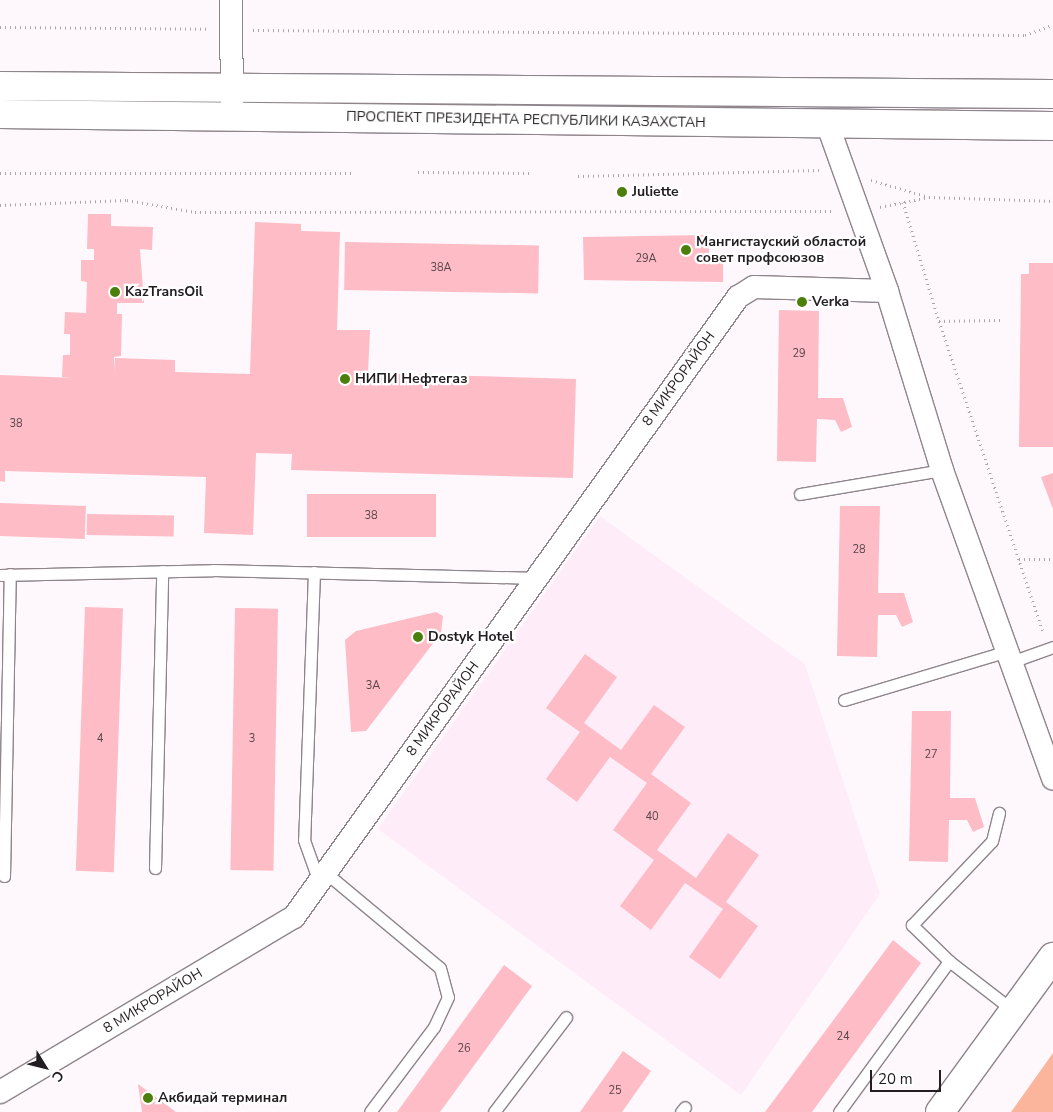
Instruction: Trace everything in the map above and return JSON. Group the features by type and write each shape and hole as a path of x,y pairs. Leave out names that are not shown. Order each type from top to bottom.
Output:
{"main road":[{"name":"ПРОСПЕКТ ПРЕЗИДЕНТА РЕСПУБЛИКИ КАЗАХСТАН","path":"0,86 1053,94"},
{"name":"ПРОСПЕКТ ПРЕЗИДЕНТА РЕСПУБЛИКИ КАЗАХСТАН","path":"0,114 1053,126"},
{"path":"940,1112 1053,957"}],"street":[{"path":"231,0 232,116"},
{"path":"827,123 887,291 942,470 1053,779"},
{"name":"8 МИКРОРАЙОН","path":"0,1092 294,917 738,297 754,287 887,291"}],"lane":[{"path":"800,494 942,470"},
{"path":"4,876 5,575 162,571 314,572 536,578"},
{"path":"155,868 162,571"},
{"path":"314,572 304,840 322,878 423,951 440,968 448,997 434,1026 370,1112"},
{"path":"844,700 1050,647"},
{"path":"999,813 992,841 912,925 949,961 1014,1011"},
{"path":"839,1112 949,961"},
{"path":"494,1112 566,1017"}],"path":[{"path":"0,27 1024,35 1053,25"},
{"path":"578,176 762,174 787,167 844,172 929,197"},
{"path":"418,172 531,173"},
{"path":"0,173 352,173"},
{"path":"0,205 127,200 195,212 858,211 929,197 1053,201"},
{"path":"903,202 939,321 1050,647"},
{"path":"939,321 1000,320"},
{"path":"1019,559 1053,560"}],"shaded area":[{"path":"600,516 805,664 880,894 741,1095 378,829"},
{"path":"1053,1053 1053,1112 1011,1112"}],"building":[{"name":"НИПИ Нефтегаз","path":"88,214 111,214 111,226 153,227 152,250 140,249 144,303 117,303 117,314 122,314 121,356 114,357 114,372 115,358 175,360 175,372 250,374 255,222 301,224 301,231 340,232 337,330 370,330 368,373 576,379 573,478 291,470 292,454 256,453 253,535 204,533 206,477 5,471 5,482 0,481 0,375 74,378 62,377 63,355 70,355 70,334 64,334 65,312 86,313 87,282 81,281 81,260 94,260 94,249 87,249"},
{"path":"709,235 709,259 723,259 723,282 584,280 583,237"},
{"path":"345,242 539,245 538,293 344,290"},
{"path":"1029,263 1053,263 1053,447 1019,447 1021,274 1029,274"},
{"path":"779,310 819,311 818,398 843,398 852,427 841,432 835,420 817,419 816,462 777,461"},
{"path":"1053,473 1053,509 1041,477"},
{"path":"307,494 436,494 436,537 307,537"},
{"path":"0,503 86,506 85,539 0,536"},
{"path":"840,506 880,506 878,593 904,593 913,622 902,627 896,615 878,615 877,657 837,656"},
{"path":"87,514 174,516 174,537 87,535"},
{"path":"85,607 123,608 114,872 76,871"},
{"path":"235,608 278,609 273,871 230,870"},
{"path":"436,612 443,616 441,633 366,731 351,732 345,640 356,631"},
{"path":"585,654 617,677 584,723 621,750 654,705 685,727 651,774 691,803 657,850 696,878 728,833 759,855 726,902 758,926 720,979 689,957 723,909 685,883 651,930 620,906 654,860 613,830 647,783 610,757 577,802 546,779 580,732 546,708"},
{"path":"912,711 951,711 950,798 975,798 984,827 973,832 967,820 949,820 948,862 909,861"},
{"path":"893,940 921,963 812,1112 765,1112"},
{"path":"504,965 532,986 440,1112 397,1112"},
{"path":"623,1051 651,1071 622,1112 580,1112"},
{"name":"Акбидай терминал","path":"138,1084 176,1112 142,1112"}],"place":[{"name":"Juliette","path":"622,192"},
{"name":"Мангистауский областой совет профсоюзов","path":"686,250"},
{"name":"KazTransOil","path":"115,292"},
{"name":"Verka","path":"802,302"},
{"name":"НИПИ Нефтегаз","path":"345,379"},
{"name":"Dostyk Hotel","path":"418,637"},
{"name":"Акбидай терминал","path":"148,1098"}]}
